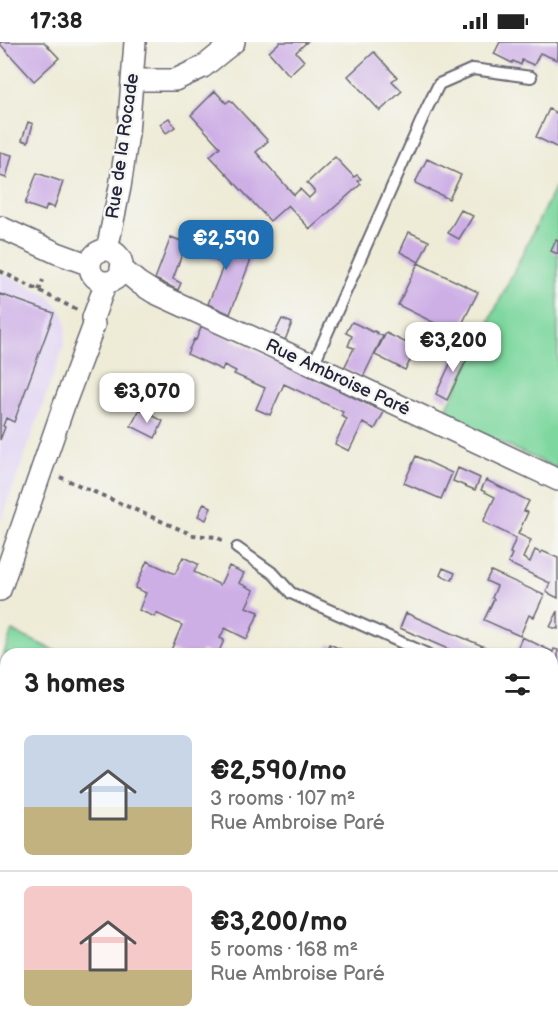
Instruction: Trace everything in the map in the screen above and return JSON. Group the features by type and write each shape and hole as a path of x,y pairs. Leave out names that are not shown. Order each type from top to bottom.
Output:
{"street":[{"name":"Rue de la Rocade","path":"107,250 128,133 135,42"},
{"path":"132,80 175,80 203,67 234,42"},
{"path":"0,227 90,265"},
{"path":"0,590 94,325 93,318 121,263 117,255 107,250 94,256 90,270 95,278 98,280 114,275"},
{"name":"Rue Ambroise Paré","path":"114,275 139,282 155,293 558,480"}],"lane":[{"path":"314,365 439,84 473,69 531,77"},
{"path":"237,548 274,574 291,593 414,648"}],"path":[{"path":"0,271 79,311"},
{"path":"39,291 43,280"},
{"path":"58,476 193,535 216,537 237,548"}],"shaded area":[{"path":"0,272 49,296 61,310 65,318 66,329 64,346 0,524"}],"green space":[{"path":"558,181 558,469 443,416"},
{"path":"12,631 49,648 6,648"}],"building":[{"path":"0,42 44,42 59,58 34,81"},
{"path":"280,42 307,42 296,52 304,61 289,75 269,52"},
{"path":"500,42 556,42 558,43 558,57 557,60 540,53 534,65 522,60 521,65 513,61 512,63 494,54"},
{"path":"374,52 397,77 392,81 402,91 380,111 348,76"},
{"path":"215,91 226,103 230,100 268,141 256,152 294,195 300,189 309,198 315,192 307,183 335,157 354,177 357,175 361,179 358,181 361,184 310,229 288,205 270,221 210,156 220,147 191,115"},
{"path":"549,109 558,114 558,148 536,137"},
{"path":"169,118 175,127 166,133 160,124"},
{"path":"28,122 33,124 28,142 22,140"},
{"path":"0,152 12,155 6,178 0,176"},
{"path":"427,159 461,175 449,199 415,183"},
{"path":"37,173 63,182 54,208 47,205 45,211 25,204"},
{"path":"461,210 473,216 459,239 448,233"},
{"path":"409,232 429,241 419,262 400,252"},
{"path":"202,234 253,254 230,314 208,304 224,264 195,252"},
{"path":"171,237 186,243 173,279 181,283 178,290 155,279"},
{"path":"556,240 558,241 558,254 551,251"},
{"path":"418,263 478,292 457,334 398,305"},
{"path":"0,294 54,313 14,422 6,418 0,440"},
{"path":"282,319 292,323 285,340 274,335"},
{"path":"352,322 383,336 363,377 344,368 354,348 348,346 352,336 346,333"},
{"path":"202,325 384,412 375,429 363,423 349,451 335,444 347,419 341,416 343,412 284,384 270,415 256,409 265,388 234,374 236,371 224,365 222,370 187,354"},
{"path":"386,333 417,348 405,370 375,355"},
{"path":"458,347 470,353 447,400 436,394"},
{"path":"140,409 163,421 155,438 131,426"},
{"path":"416,456 452,473 441,499 404,483"},
{"path":"458,468 480,478 475,490 453,481"},
{"path":"486,480 529,501 524,511 528,512 518,534 531,540 523,558 530,562 535,550 558,558 558,598 546,592 550,583 508,563 516,538 483,522 495,497 481,490"},
{"path":"204,503 211,507 206,520 198,516"},
{"path":"183,557 198,564 194,572 220,585 229,566 244,573 239,583 254,590 246,607 259,612 247,639 225,628 220,638 224,640 221,648 172,648 182,625 156,613 155,617 139,610 146,593 135,588 147,561 175,574"},
{"path":"443,568 455,573 452,580 440,575"},
{"path":"491,571 544,595 534,617 529,615 520,636 484,620 494,599 492,598 497,586 486,581"},
{"path":"558,611 558,629 550,627"},
{"path":"406,613 488,648 445,648 400,628"},
{"path":"522,637 545,648 517,648"},
{"path":"329,644 338,648 327,648"}]}
